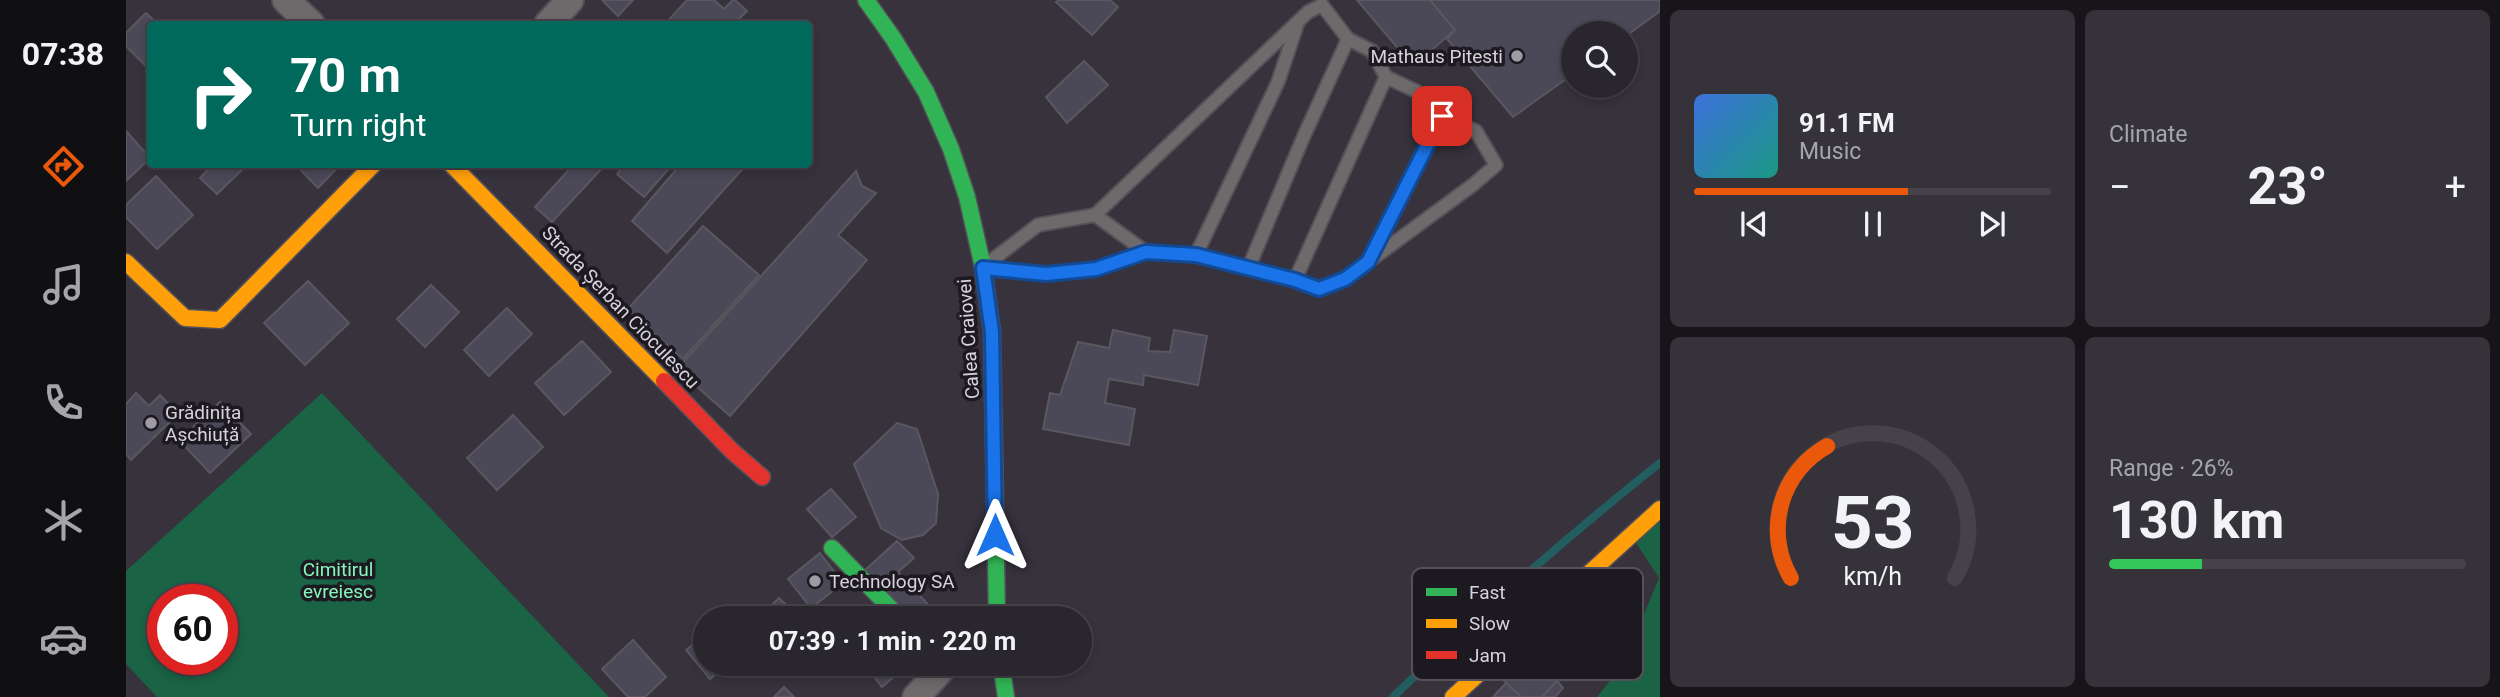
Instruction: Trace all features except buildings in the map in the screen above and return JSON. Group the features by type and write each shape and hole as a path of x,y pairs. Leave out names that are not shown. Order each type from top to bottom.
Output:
{"street":[{"path":"286,0 308,21"},
{"path":"551,21 570,0"},
{"name":"Calea Craiovei","path":"866,0 926,92 951,149 967,197 983,268 992,332 997,606"},
{"path":"126,262 185,318 220,320 370,168"},
{"name":"Strada Șerban Cioculescu","path":"455,168 732,451 762,477"},
{"path":"1595,568 1660,509"},
{"path":"832,548 888,606"},
{"path":"916,697 935,676"},
{"path":"1003,676 1006,697"},
{"path":"1453,697 1472,680"}],"lane":[{"path":"1322,5 1348,39 1372,51 1386,77 1416,91 1442,116 1476,131 1496,165 1345,279 1319,289 1295,280 1196,255 1146,252 1096,269 1046,274 983,268 1038,225 1095,215 1298,21 1322,5"},
{"path":"1196,255 1278,82 1298,21"},
{"path":"1248,269 1348,39"},
{"path":"1295,280 1386,77"},
{"path":"1368,262 1442,116"},
{"path":"1095,215 1146,252"}],"green space":[{"name":"Cimitirul evreiesc","path":"322,393 609,697 157,697 126,664 126,571"},
{"path":"1660,520 1660,697 1597,697 1610,680 1643,680 1643,616 1659,578 1631,535"}],"waterway":[{"path":"1535,568 1660,463"},
{"path":"1393,697 1412,679"}],"traffic: fast":[{"path":"866,0 926,92 951,149 967,197 983,267 992,332 997,606"},
{"path":"832,548 888,606"},
{"path":"1003,676 1006,697"}],"traffic: slow":[{"path":"126,262 185,318 220,320 370,168"},
{"path":"455,168 664,381"},
{"path":"1595,568 1660,509"},
{"path":"1453,697 1472,680"}],"traffic: jam":[{"path":"664,381 732,451 762,477"}],"place":[{"name":"Mathaus Pitesti","path":"1517,56"},
{"name":"Grădinița Așchiuță","path":"151,423"},
{"name":"Technology SA","path":"815,581"}],"route":[{"path":"995,535 992,332 983,268 1046,274 1096,269 1146,252 1196,255 1295,280 1319,289 1345,279 1368,262 1442,116"}]}
